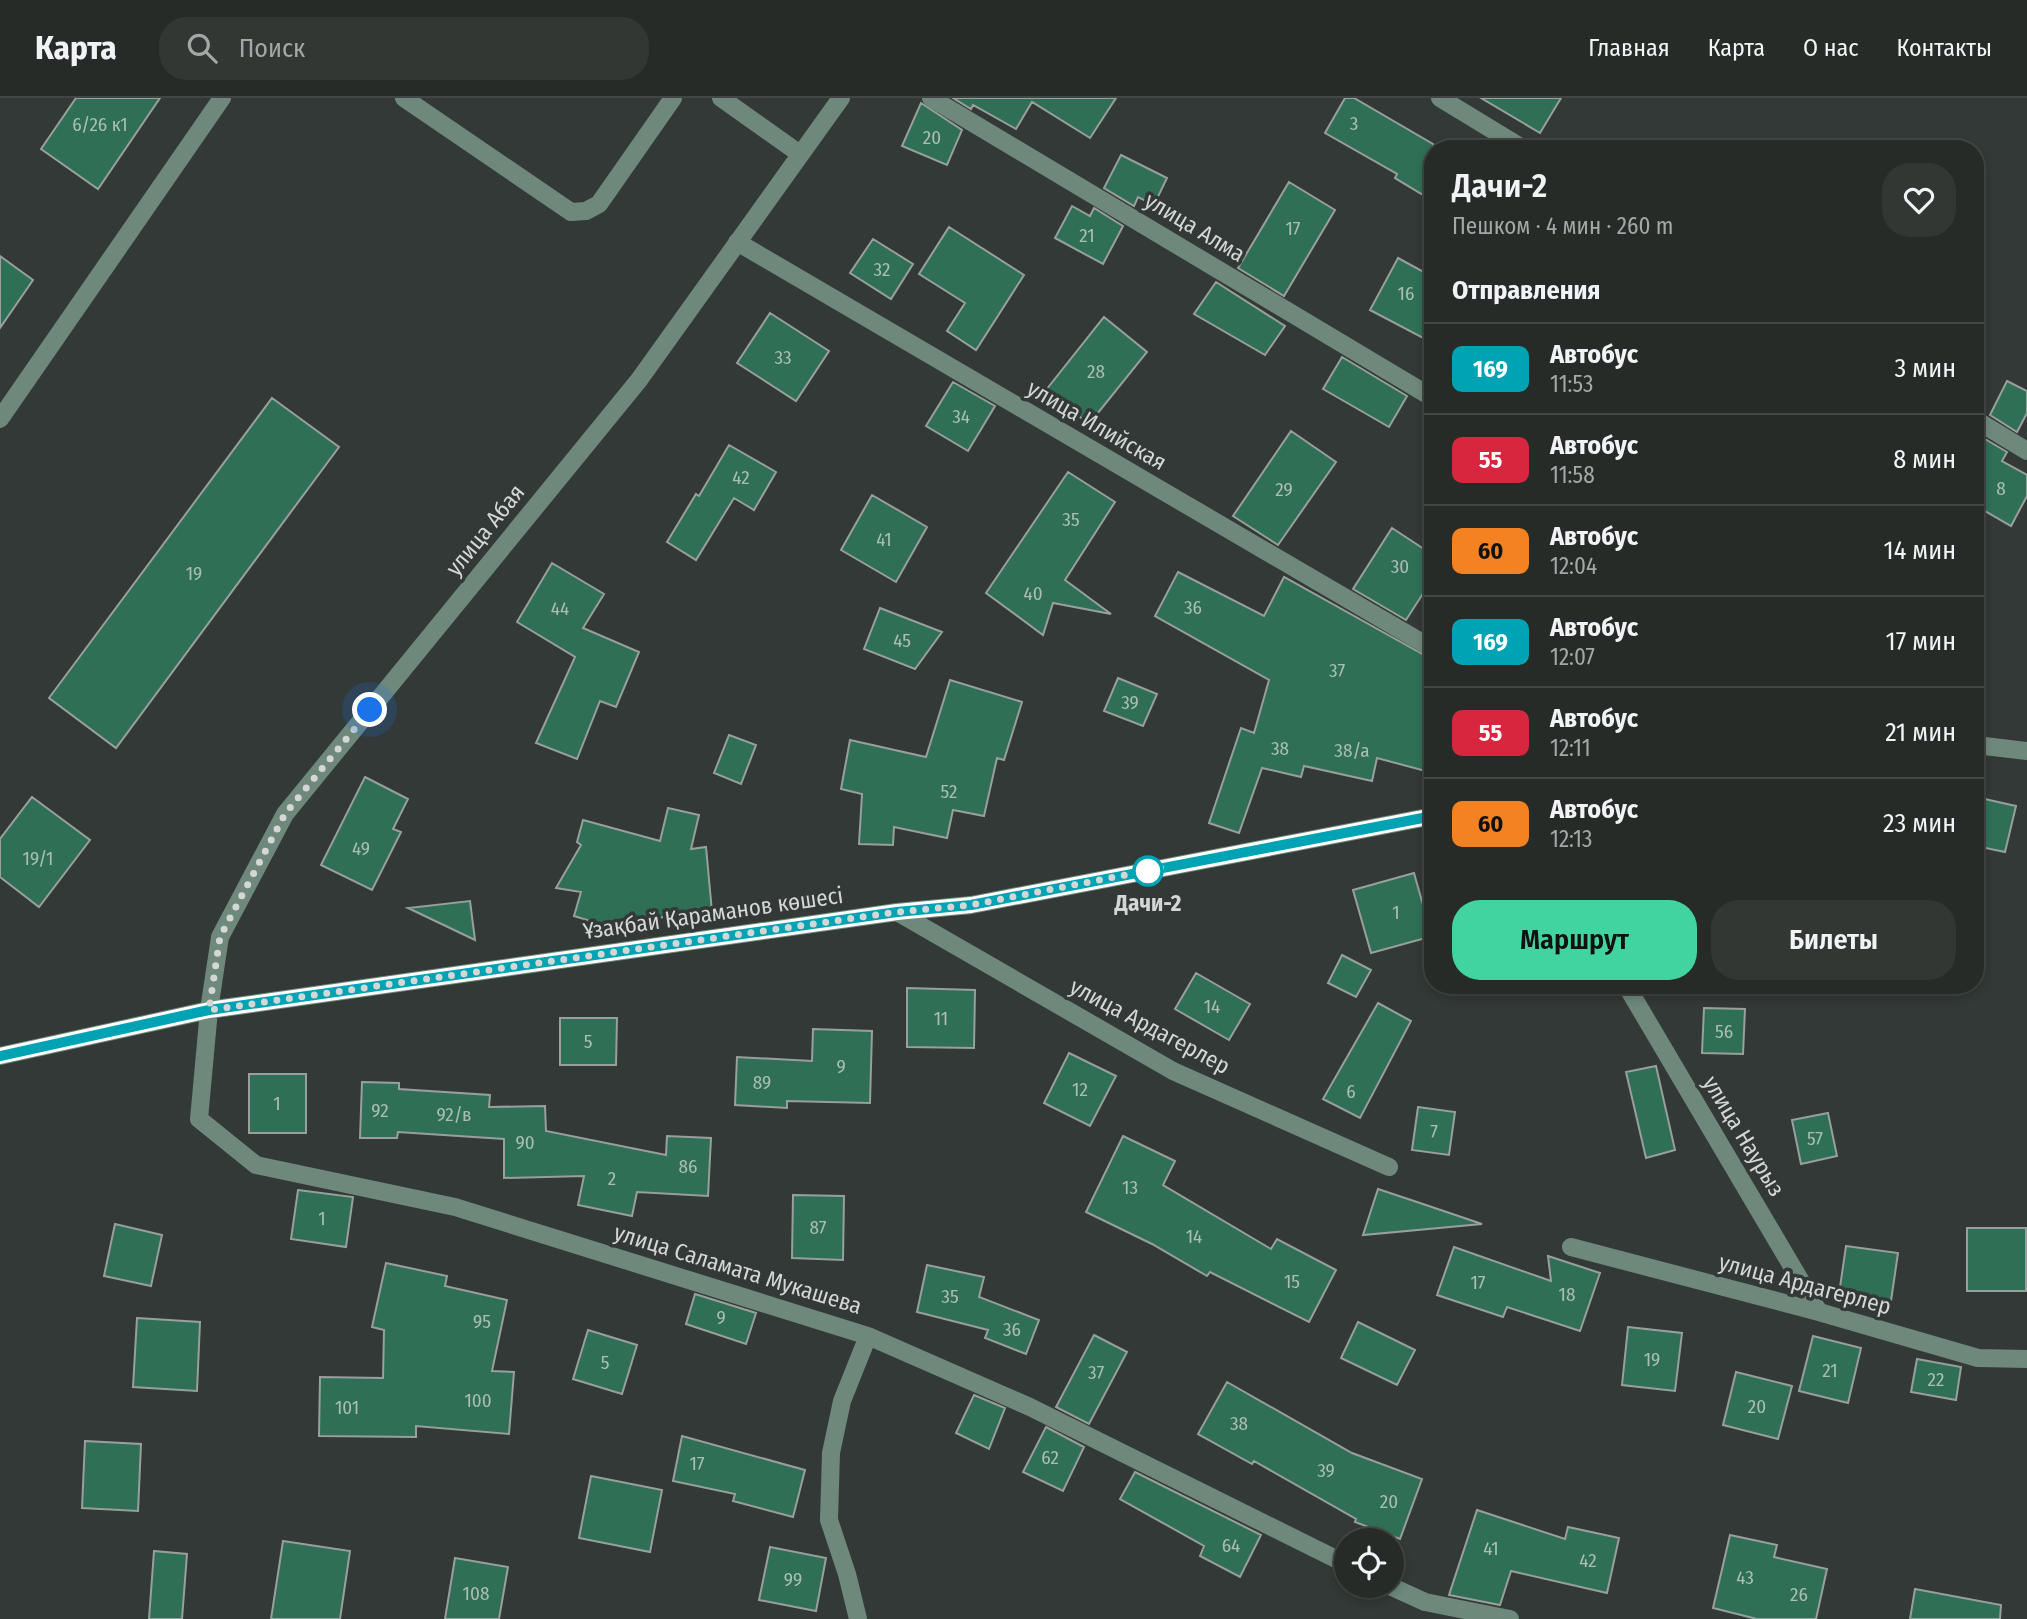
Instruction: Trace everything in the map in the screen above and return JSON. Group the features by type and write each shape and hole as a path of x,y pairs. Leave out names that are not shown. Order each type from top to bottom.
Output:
{"street":[{"path":"0,419 222,98"},
{"path":"404,98 571,212 586,211 599,204 673,98"},
{"path":"721,98 800,154"},
{"name":"улица Абая","path":"209,1010 220,937 285,814 639,380 841,98"},
{"name":"улица Алма","path":"931,98 1424,393"},
{"path":"1440,98 1509,140"},
{"name":"улица Илийская","path":"737,242 1424,644"},
{"path":"1984,425 2027,451"},
{"path":"1984,746 2027,751"},
{"name":"Ұзақбай Қараманов көшесі","path":"0,1056 209,1010 897,912 971,905 1424,818"},
{"name":"улица Ардагерлер","path":"897,912 1173,1071 1389,1167"},
{"name":"улица Наурыз","path":"1631,994 1819,1312"},
{"name":"улица Саламата Мукашева","path":"209,1010 199,1119 256,1165 455,1207 868,1336 1030,1407 1334,1558"},
{"name":"улица Ардагерлер","path":"1571,1247 1819,1312 1978,1358 2027,1359"},
{"path":"858,1619 847,1574 829,1521 831,1453 842,1401 868,1336"},
{"path":"1404,1592 1425,1602 1510,1619"}],"building":[{"path":"76,98 160,98 98,189 41,149"},
{"path":"953,98 1116,98 1090,138 1032,102 1016,129 973,105 971,109"},
{"path":"1345,98 1354,98 1426,140 1424,140 1424,196 1395,178 1397,174 1325,133"},
{"path":"1481,98 1561,98 1540,133"},
{"path":"921,103 962,130 947,165 902,146"},
{"path":"1121,155 1167,178 1154,205 1138,197 1134,206 1104,188"},
{"path":"1289,182 1335,210 1284,296 1238,268"},
{"path":"1072,206 1090,216 1094,208 1123,226 1103,264 1055,238"},
{"path":"949,227 1024,275 976,350 947,331 965,303 919,274"},
{"path":"873,239 913,264 891,299 850,273"},
{"path":"0,256 33,280 0,328"},
{"path":"1398,258 1424,272 1423,338 1370,310"},
{"path":"1216,282 1285,326 1265,355 1194,314"},
{"path":"770,313 829,351 796,401 737,363"},
{"path":"1104,317 1147,352 1089,424 1046,390"},
{"path":"1342,357 1407,396 1389,427 1323,389"},
{"path":"2007,381 2027,391 2027,413 2017,432 1990,415"},
{"path":"953,382 995,406 968,451 926,426"},
{"path":"272,398 339,447 116,748 49,698"},
{"path":"1291,431 1336,462 1278,545 1233,516"},
{"path":"1984,438 2007,452 2002,461 2027,475 2027,496 2011,526 1984,510"},
{"path":"729,445 776,472 754,510 734,498 696,560 667,542 696,494 699,496"},
{"path":"1068,472 1115,502 1065,580 1111,614 1053,603 1043,635 986,593"},
{"path":"872,495 927,527 896,582 841,550"},
{"path":"1392,528 1424,549 1424,592 1406,620 1353,589"},
{"path":"552,563 604,594 583,628 639,652 616,707 600,701 577,759 536,743 575,657 517,622"},
{"path":"1178,572 1264,616 1284,577 1424,655 1424,771 1377,758 1372,781 1304,766 1301,777 1262,768 1239,833 1209,823 1241,728 1254,733 1269,680 1155,616"},
{"path":"880,608 942,632 915,669 864,649"},
{"path":"1118,678 1157,694 1143,726 1104,711"},
{"path":"950,680 1022,702 1004,760 997,758 984,816 953,810 947,838 894,827 893,845 859,844 862,794 841,789 850,740 926,757"},
{"path":"729,735 756,745 741,784 714,773"},
{"path":"365,777 408,799 393,829 401,832 372,890 321,865"},
{"path":"32,797 90,840 39,907 0,877 0,839"},
{"path":"1984,799 2016,806 2005,852 1984,848"},
{"path":"668,808 699,815 691,849 706,847 712,912 600,924 574,916 581,892 556,888 581,845 577,842 583,820 660,841"},
{"path":"1414,873 1424,905 1424,938 1371,953 1353,890"},
{"path":"470,901 475,940 408,908"},
{"path":"1342,955 1371,970 1356,997 1328,983"},
{"path":"1196,973 1250,1004 1229,1040 1175,1009"},
{"path":"907,988 975,990 974,1048 907,1047"},
{"path":"1378,1003 1411,1021 1360,1118 1323,1099"},
{"path":"1704,1008 1745,1009 1743,1054 1702,1053"},
{"path":"560,1018 617,1018 616,1065 560,1065"},
{"path":"813,1029 872,1031 870,1103 787,1101 787,1108 735,1105 737,1057 812,1061"},
{"path":"1069,1053 1116,1076 1090,1126 1044,1103"},
{"path":"1656,1066 1675,1150 1646,1158 1626,1072"},
{"path":"249,1074 306,1074 306,1133 249,1133"},
{"path":"362,1082 399,1083 399,1089 490,1095 489,1107 545,1106 546,1131 666,1155 667,1136 711,1138 708,1196 637,1192 632,1216 578,1205 584,1176 504,1178 504,1139 398,1132 397,1138 360,1138"},
{"path":"1418,1107 1455,1112 1449,1155 1412,1150"},
{"path":"1828,1113 1837,1156 1801,1164 1792,1120"},
{"path":"1123,1136 1175,1161 1163,1185 1271,1249 1277,1239 1336,1270 1309,1322 1210,1272 1207,1276 1152,1244 1086,1212"},
{"path":"1378,1189 1420,1203 1482,1224 1363,1235"},
{"path":"298,1190 353,1197 346,1247 291,1239"},
{"path":"793,1195 844,1196 843,1260 792,1258"},
{"path":"115,1224 162,1235 151,1286 104,1276"},
{"path":"1967,1228 2026,1228 2026,1291 1967,1291"},
{"path":"1846,1246 1898,1253 1891,1301 1839,1294"},
{"path":"1454,1247 1551,1281 1548,1256 1600,1273 1580,1331 1507,1307 1503,1317 1437,1295"},
{"path":"386,1263 447,1276 445,1286 507,1300 492,1371 514,1372 509,1434 416,1426 416,1437 319,1436 320,1377 383,1378 384,1330 372,1327"},
{"path":"927,1265 984,1277 979,1297 1039,1320 1026,1354 985,1338 988,1330 917,1312"},
{"path":"695,1294 756,1313 746,1344 686,1324"},
{"path":"137,1318 200,1322 197,1391 133,1387"},
{"path":"1358,1322 1415,1350 1397,1385 1341,1358"},
{"path":"1628,1327 1682,1333 1675,1391 1622,1385"},
{"path":"588,1330 637,1345 622,1394 573,1379"},
{"path":"1094,1335 1127,1352 1089,1424 1056,1407"},
{"path":"1813,1336 1861,1348 1848,1403 1799,1391"},
{"path":"1917,1359 1961,1367 1956,1400 1911,1392"},
{"path":"1736,1372 1792,1386 1778,1439 1723,1425"},
{"path":"1227,1382 1352,1453 1422,1479 1404,1528 1371,1528 1355,1522 1356,1519 1254,1461 1252,1464 1198,1434"},
{"path":"974,1395 1005,1408 989,1449 956,1433"},
{"path":"1046,1427 1084,1447 1063,1491 1023,1472"},
{"path":"682,1436 805,1470 793,1517 733,1501 735,1494 673,1481"},
{"path":"85,1441 141,1444 138,1511 82,1508"},
{"path":"1135,1472 1261,1535 1240,1577 1200,1556 1204,1546 1120,1499"},
{"path":"591,1476 662,1490 650,1552 579,1538"},
{"path":"1477,1510 1565,1539 1568,1527 1619,1538 1607,1593 1511,1571 1500,1605 1449,1595"},
{"path":"1730,1535 1777,1545 1774,1557 1827,1569 1816,1619 1757,1619 1713,1608"},
{"path":"283,1541 350,1551 340,1619 271,1619"},
{"path":"770,1547 826,1558 816,1611 759,1600"},
{"path":"154,1551 187,1554 182,1619 149,1619"},
{"path":"455,1558 508,1567 499,1619 445,1619"},
{"path":"1915,1589 2001,1605 2000,1619 1910,1619"}],"bus line":[{"name":"169","path":"0,1056 209,1010 897,912 971,905 1424,818"}],"place":[{"name":"Дачи-2","path":"1148,871"}],"route":[{"path":"370,710 285,814 220,937 209,1010 897,912 971,905 1161,868 1148,871"}]}
